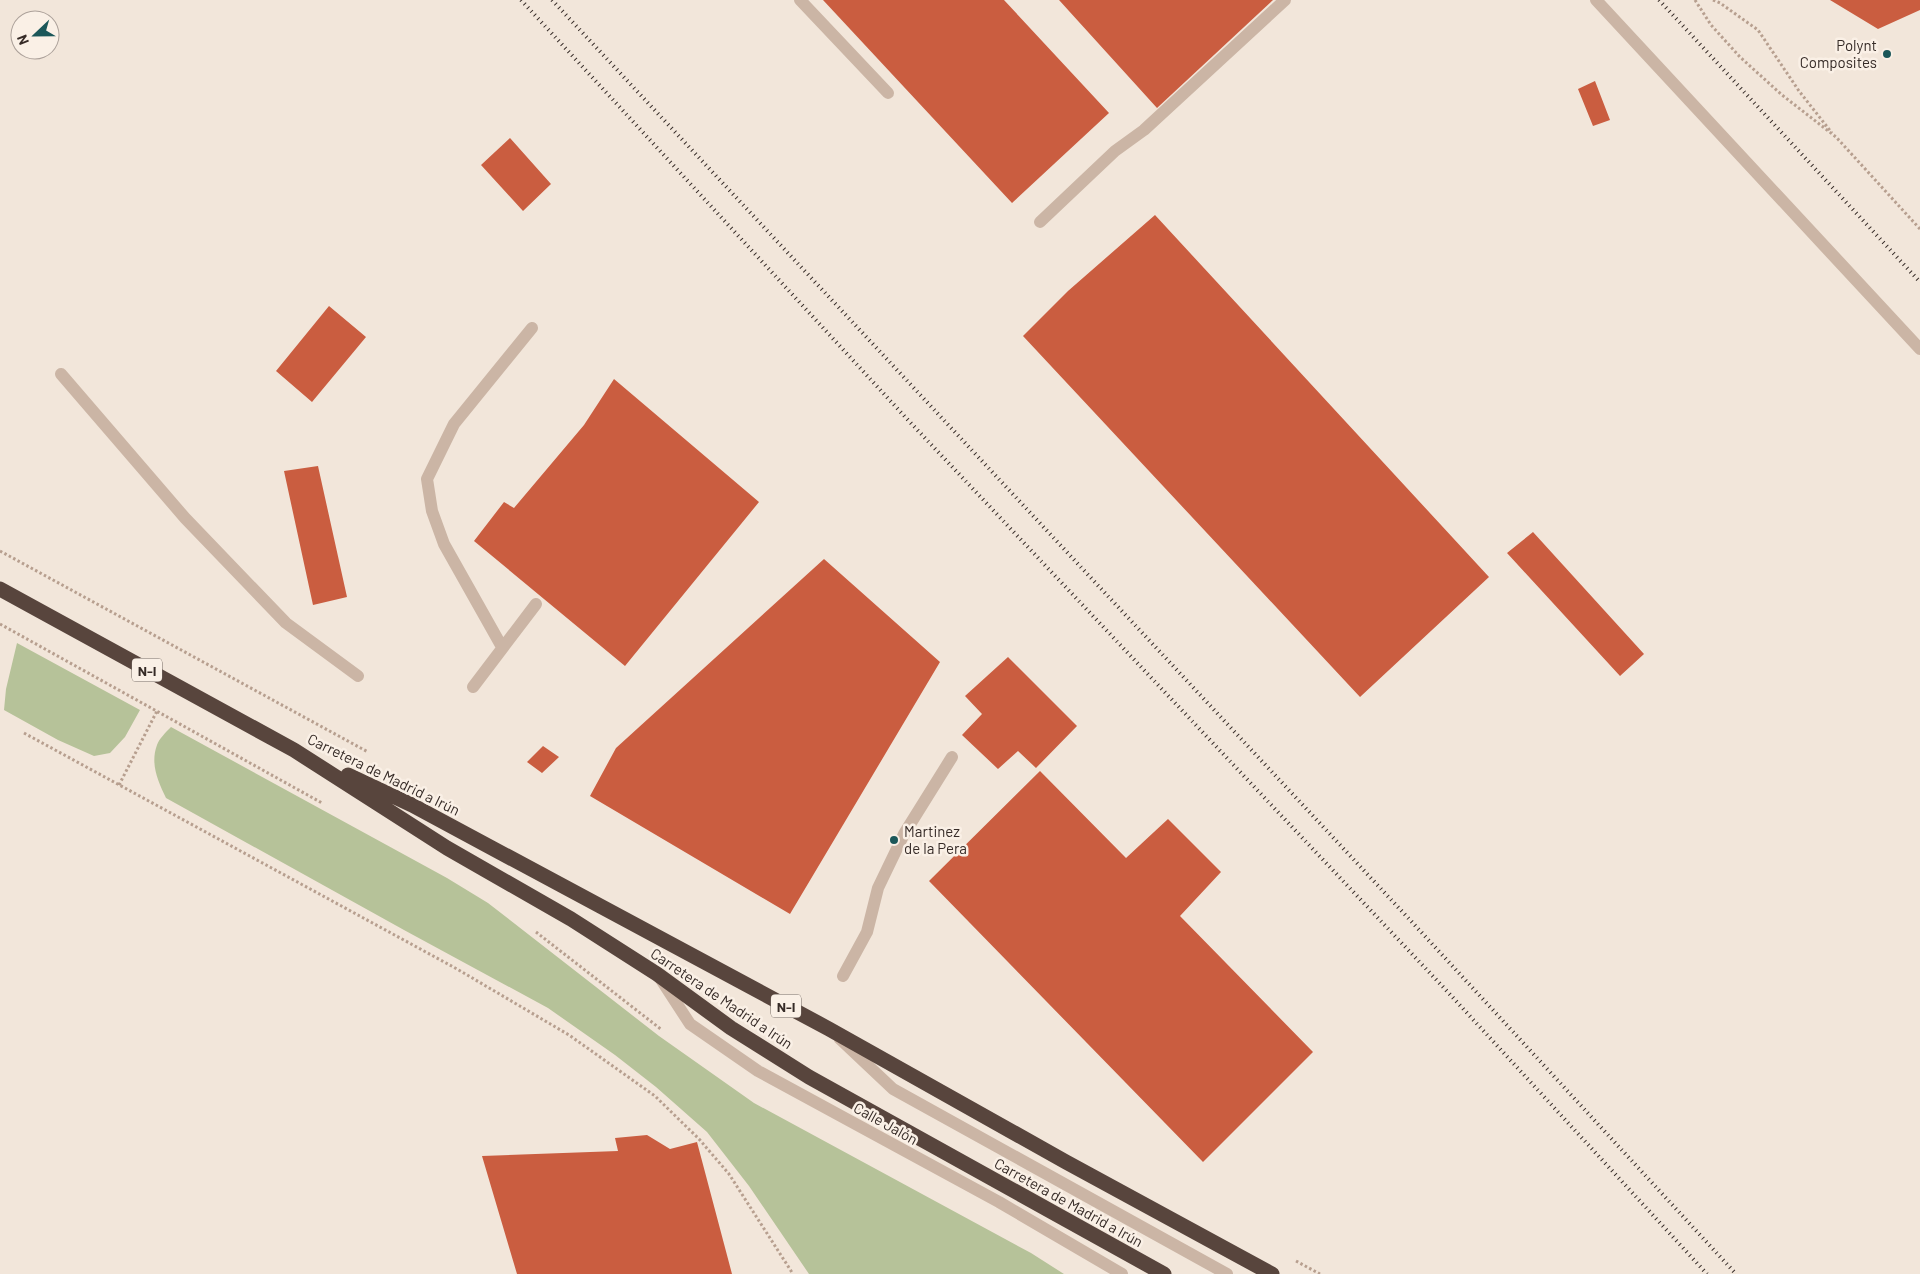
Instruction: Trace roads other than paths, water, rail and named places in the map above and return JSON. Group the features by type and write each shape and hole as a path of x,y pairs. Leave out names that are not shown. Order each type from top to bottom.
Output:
{"highway":[{"name":"Carretera de Madrid a Irún","path":"0,589 294,750 447,848 571,919 657,974 730,1028 808,1078 1164,1274"},
{"name":"Carretera de Madrid a Irún","path":"294,750 412,804 829,1029 1066,1162 1272,1274"}],"street":[{"path":"800,0 888,93"},
{"path":"1040,222 1115,151 1144,130 1285,0"},
{"path":"1596,0 1920,349"},
{"path":"502,647 444,544 432,511 427,479 454,424 532,328"},
{"path":"61,374 185,518 286,623 358,676"},
{"path":"473,687 536,604"},
{"path":"843,976 867,932 878,888 904,834 952,757"},
{"name":"Calle Jalón","path":"657,974 690,1024 758,1070 999,1202 1122,1274"},
{"name":"Carretera de Madrid a Irún","path":"829,1029 892,1089 1227,1274"}],"railway":[{"path":"521,0 908,420 1445,989 1707,1274"},
{"path":"552,0 1411,921 1736,1274"},
{"path":"1659,0 1920,282"}],"place":[{"name":"Polynt Composites","path":"1887,54"},
{"name":"Martinez de la Pera","path":"894,840"}]}
